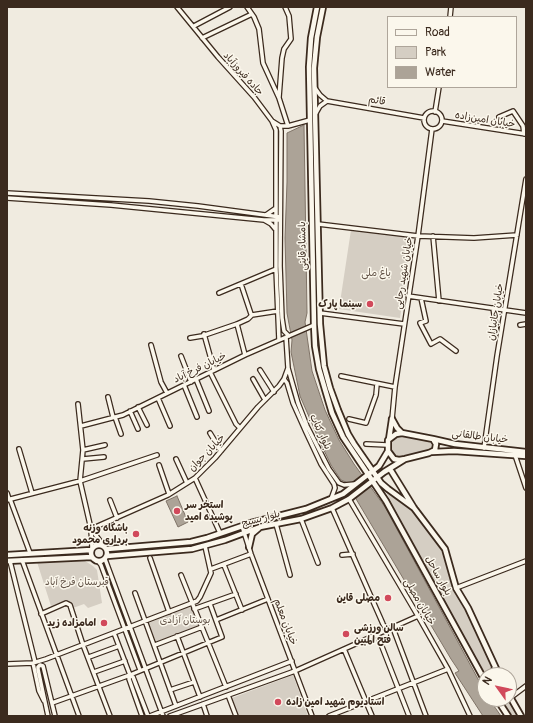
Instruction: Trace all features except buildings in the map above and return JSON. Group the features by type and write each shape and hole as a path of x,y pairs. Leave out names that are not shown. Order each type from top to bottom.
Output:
{"main road":[{"name":"بامشاد قاینی","path":"317,7 311,38 308,67 315,346 324,389 338,425 349,447 367,474"},
{"name":"بامشاد قاینی","path":"323,7 317,37 314,68 321,343 326,374 348,434 378,478"},
{"path":"311,189 317,189"},
{"path":"392,419 402,433"},
{"path":"392,419 388,446 394,458 399,460 405,459"},
{"path":"388,446 396,434 402,433"},
{"name":"خیابان طالقانی","path":"402,433 484,450 526,456"},
{"path":"432,439 436,444 436,447 432,452"},
{"path":"349,447 354,444"},
{"name":"بلوار بسیج","path":"105,547 190,542 242,526 300,511 343,494 379,466 388,446"},
{"name":"خیابان طالقانی","path":"405,459 432,452 484,450 526,452"},
{"name":"بلوار بسیج","path":"106,557 172,551 205,546 260,527 301,519 332,508 349,499 405,459"},
{"name":"بلوار ساحل","path":"390,469 414,508 445,549 456,588 468,608 495,667"},
{"name":"بلوار ساحل","path":"367,474 386,501 477,667"},
{"name":"بلوار ساحل","path":"378,478 388,489 414,508"},
{"path":"249,548 252,534 260,527"},
{"path":"7,555 92,549 98,545 105,547 106,557 101,561 98,561 92,557 9,561"},
{"path":"92,549 92,557"},
{"path":"502,707 508,716"},
{"path":"516,707 521,716"}],"street":[{"name":"جاده فیروزآباد","path":"177,7 254,97 272,121 280,126"},
{"path":"194,26 230,7"},
{"path":"247,7 254,17 259,29 264,63 279,98 288,126"},
{"path":"279,98 282,58 284,49 290,38 289,16 286,7"},
{"path":"202,38 252,14"},
{"path":"315,88 320,95 328,101 320,106 315,113"},
{"path":"435,112 439,88"},
{"name":"قائم","path":"328,101 424,118"},
{"path":"499,117 513,111 523,126 525,134"},
{"path":"429,112 435,112 440,116 442,121 438,128 432,129 426,125 424,118 429,112"},
{"path":"288,368 287,336 284,331 282,318 278,219 280,126 288,126 310,120"},
{"path":"272,121 276,130 276,208 278,219 276,230 276,269 278,340"},
{"name":"خیابان امین‌زاده","path":"442,121 525,134"},
{"name":"خیابان شهید رجایی","path":"392,419 395,387 418,236 432,129"},
{"name":"خیابان جانبازان","path":"484,450 526,180"},
{"path":"7,193 149,201 265,215 278,219"},
{"path":"7,198 126,206 264,220 278,219"},
{"path":"265,215 274,211 276,208"},
{"path":"264,220 271,224 276,230"},
{"path":"318,224 418,236 474,238 517,235"},
{"path":"433,236 439,301"},
{"path":"219,293 276,269"},
{"path":"241,284 252,315"},
{"path":"408,296 526,313"},
{"path":"421,298 426,321 420,323 431,344 440,339 456,351"},
{"path":"493,308 497,333"},
{"path":"190,338 237,324 248,319 252,315 278,311"},
{"path":"320,313 404,324"},
{"path":"237,324 245,355"},
{"path":"520,325 526,324"},
{"name":"خیابان فرخ آباد","path":"81,426 130,411 245,355 314,325"},
{"path":"204,334 212,371 236,424 240,428"},
{"path":"151,345 161,382 167,393"},
{"path":"181,356 191,382"},
{"name":"خیابان جوان","path":"92,529 169,494 195,478 221,451 265,400 280,386 288,368"},
{"name":"بلوار کتاب","path":"288,368 298,403 323,458 336,482"},
{"path":"260,370 274,392"},
{"path":"341,376 395,387"},
{"name":"بلوار کتاب","path":"284,378 297,414 311,445 321,464 336,482"},
{"path":"196,379 209,411"},
{"path":"253,379 265,400"},
{"path":"349,419 366,423 376,395 377,384"},
{"path":"184,385 197,417"},
{"path":"108,397 114,417 122,434"},
{"path":"158,398 170,426"},
{"path":"78,404 83,450 80,481 92,529 92,549"},
{"path":"138,407 147,425"},
{"path":"130,411 138,429"},
{"path":"210,433 221,451"},
{"path":"366,444 388,446"},
{"path":"83,450 105,445"},
{"path":"19,449 32,493"},
{"path":"9,499 80,481 157,455"},
{"path":"515,455 526,488"},
{"path":"83,459 104,457"},
{"path":"176,459 187,483"},
{"path":"159,465 169,494"},
{"path":"195,478 220,534"},
{"path":"330,500 336,482 344,485 355,484"},
{"path":"7,493 30,553"},
{"name":"خیابان مصلی","path":"349,499 448,669 470,716"},
{"path":"110,500 117,518"},
{"path":"332,508 387,631"},
{"path":"301,519 318,563"},
{"path":"276,524 290,575"},
{"name":"خیابان معلم","path":"242,526 251,554 312,716"},
{"path":"92,529 105,547"},
{"path":"7,664 34,662 57,655 197,601 210,577 211,569 205,546"},
{"path":"211,569 251,554"},
{"path":"342,555 353,554"},
{"path":"106,557 163,716"},
{"path":"150,558 169,612"},
{"path":"22,560 79,716"},
{"path":"456,588 526,560"},
{"path":"9,561 22,608 39,691 45,703"},
{"path":"98,561 101,565 140,670"},
{"path":"224,565 242,610"},
{"path":"181,575 226,687"},
{"path":"134,593 155,645 176,706"},
{"path":"194,609 236,594"},
{"path":"216,620 268,599"},
{"path":"41,614 66,603 70,605 83,645 89,657 110,716"},
{"path":"52,703 130,675 222,637 210,604"},
{"path":"170,716 295,671 418,616"},
{"path":"155,645 202,627"},
{"path":"393,628 426,716"},
{"path":"114,633 130,675 133,677 149,716 280,667 292,661"},
{"path":"377,634 409,716"},
{"path":"177,636 200,697"},
{"path":"89,657 119,646"},
{"path":"344,649 372,716"},
{"path":"94,672 125,661"},
{"path":"48,716 38,669 40,666 43,666 55,716"},
{"path":"280,667 283,675"},
{"path":"329,716 338,714 366,701 448,669"},
{"path":"130,675 128,679 142,716"},
{"path":"170,690 194,682"},
{"path":"228,695 236,716"},
{"path":"203,704 207,716"}],"green space":[{"name":"باغ ملی","path":"351,230 412,237 400,318 339,309"},
{"path":"406,435 423,439 431,443 432,448 415,455 400,458 395,457 391,453 389,447 391,441 395,436"},
{"path":"387,491 411,509 435,540 443,554 453,590 466,609 493,667 479,667 386,492"},
{"name":"قبرستان فرخ آباد","path":"85,561 97,570 102,603 88,608 84,604 73,608 72,604 66,601 51,606 37,562"},
{"name":"بوستان آزادی","path":"192,605 200,625 156,642 149,623"},
{"path":"293,675 308,716 239,716 232,698"},
{"path":"506,707 511,707 516,716 512,716"}],"water":[{"path":"304,125 307,313 305,322 312,371 325,410 339,440 354,464 385,507 477,677 477,707 455,673 459,671 346,482 341,480 331,465 300,396 291,352 292,340 287,313 285,238 287,133"},
{"name":"استخر سر پوشیده امید","path":"177,496 188,522 178,527 166,501"},
{"path":"477,707 495,707 501,716 483,716"}],"place":[{"name":"سینما پارک","path":"370,304"},
{"name":"استخر سر پوشیده امید","path":"177,511"},
{"name":"باشگاه وزنه برداری محمود","path":"136,534"},
{"name":"مصلی قاین","path":"388,598"},
{"name":"امامزاده زید","path":"104,623"},
{"name":"سالن ورزشی فتح المبین","path":"346,634"},
{"name":"استادیوم شهید امین زاده","path":"278,702"}]}
